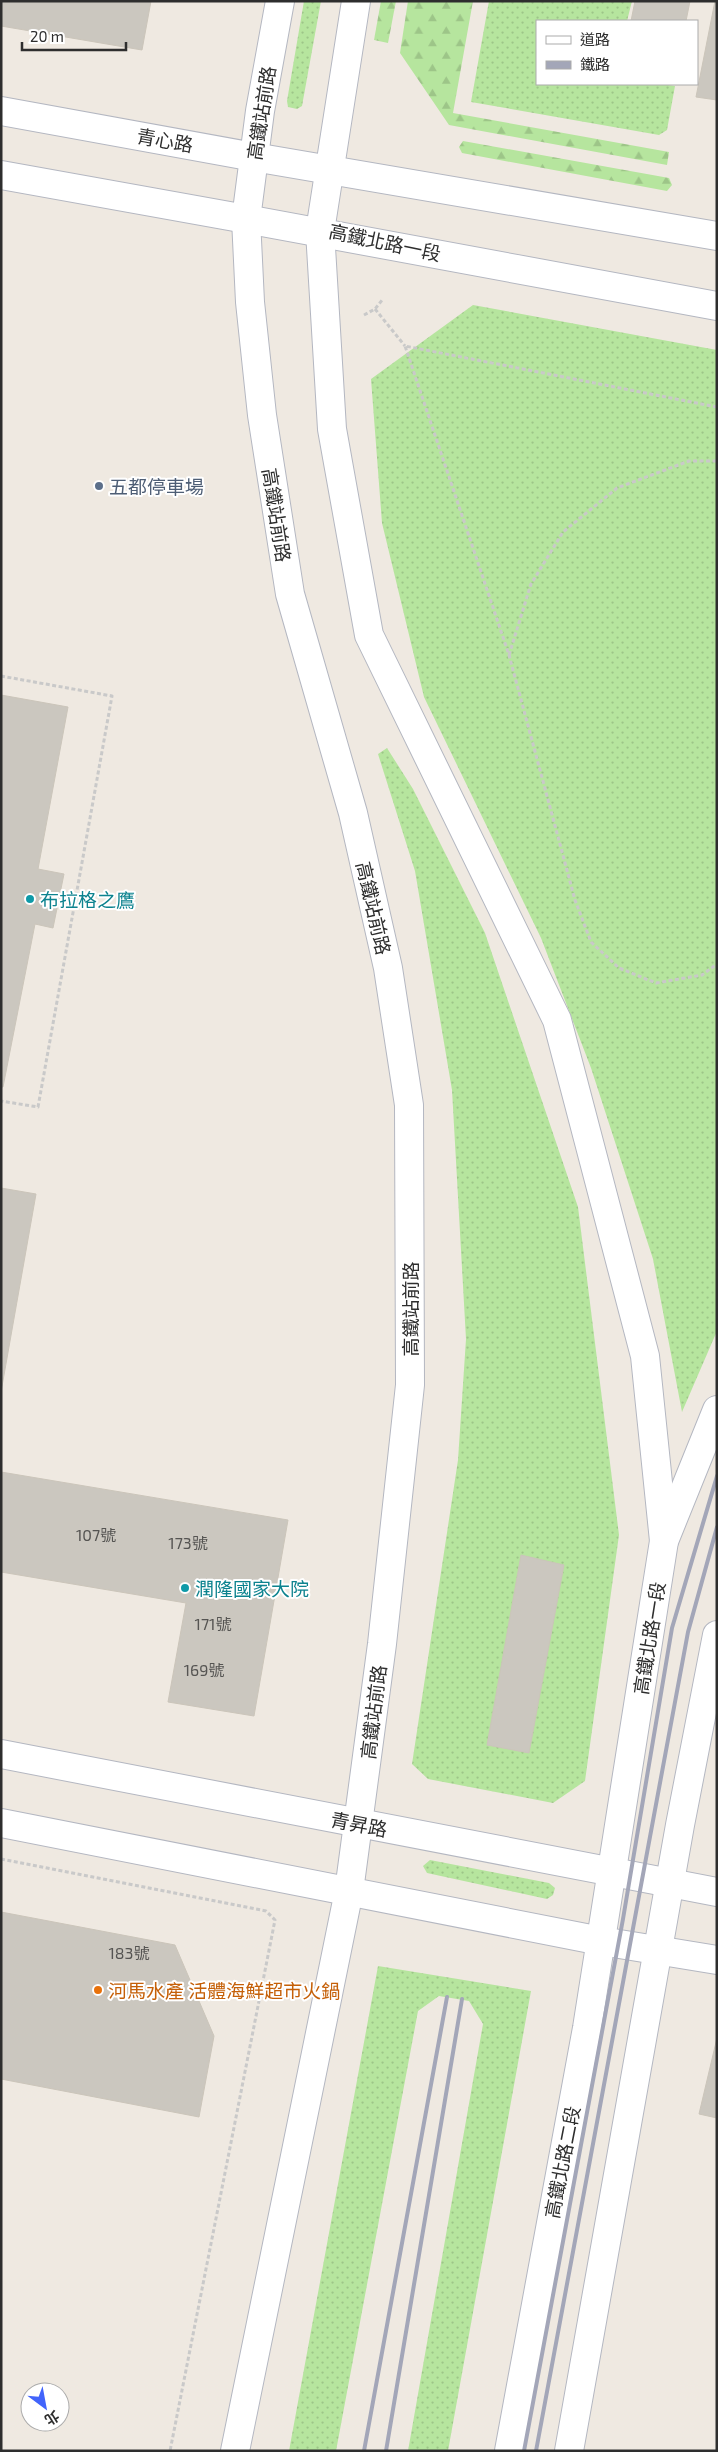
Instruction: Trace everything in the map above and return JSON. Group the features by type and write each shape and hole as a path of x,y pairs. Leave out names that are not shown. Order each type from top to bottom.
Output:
{"street":[{"name":"高鐵站前路","path":"280,1 254,157 246,219 250,302 262,415 290,594 353,813 388,968 409,1105 410,1385 382,1644 359,1824"},
{"path":"356,1 329,170 717,236"},
{"name":"青心路","path":"1,111 329,170"},
{"name":"高鐵北路一段","path":"329,170 320,231 717,306"},
{"path":"1,175 320,231 332,429 369,635 557,1020 645,1356 664,1541"},
{"name":"高鐵北路一段","path":"612,1873 664,1541 717,1410"},
{"path":"569,2451 703,1696 717,1635"},
{"name":"青昇路","path":"1,1754 717,1892"},
{"path":"1,1823 601,1941 717,1960"},
{"path":"235,2451 349,1891 359,1824"},
{"name":"高鐵北路二段","path":"509,2451 587,2028 612,1873"}],"path":[{"path":"364,315 375,309 383,299"},
{"path":"375,309 405,346 509,655 575,900 591,942 619,968 656,983 702,975 717,964"},
{"path":"405,346 717,407"},
{"path":"509,655 531,584 563,532 617,488 688,461 717,461"},
{"path":"1,676 112,696 38,1107 1,1101"},
{"path":"1,1859 266,1911 275,1920 170,2451"}],"green space":[{"path":"304,1 321,1 302,106 297,109 288,107 287,101"},
{"path":"381,1 396,1 388,43 374,40"},
{"path":"408,1 473,1 453,113 669,152 667,165 449,125 400,53"},
{"path":"489,1 632,1 627,20 536,20 536,85 675,86 667,130 659,135 471,102"},
{"path":"463,141 669,178 672,185 667,191 462,153 459,147"},
{"path":"473,305 717,350 717,1331 682,1412 653,1259 591,1068 541,938 424,697 382,523 371,379"},
{"path":"387,748 413,789 485,933 578,1207 619,1535 585,1781 553,1803 428,1779 412,1764 458,1460 466,1339 452,1090 415,871 378,754"},
{"path":"430,1860 549,1883 555,1888 553,1895 547,1899 427,1873 423,1866"},
{"path":"378,1966 531,1991 448,2451 408,2451 483,2024 469,2001 439,1996 418,2011 336,2451 289,2451"}],"building":[{"path":"1,1 151,1 142,50 1,26"},
{"path":"635,1 690,1 686,20 631,20"},
{"path":"715,1 717,1 717,100 696,97"},
{"name":"布拉格之鷹","path":"1,695 68,707 38,869 64,874 53,928 35,924 3,1087 1,1087"},
{"path":"1,1188 36,1194 1,1392"},
{"name":"潤隆國家大院","path":"1,1472 288,1520 254,1716 168,1702 186,1603 1,1572"},
{"path":"521,1555 564,1565 529,1753 487,1745"},
{"name":"河馬水產 活體海鮮超市火鍋","path":"1,1912 175,1945 214,2036 199,2117 1,2079"},
{"path":"717,2038 717,2118 699,2114"}],"railway":[{"path":"524,2451 623,1919 672,1628 717,1476"},
{"path":"536,2451 688,1632 717,1527"},
{"path":"364,2451 447,1997"},
{"path":"386,2451 462,1999"}],"place":[{"name":"五都停車場","path":"99,486"},
{"name":"布拉格之鷹","path":"30,899"},
{"name":"潤隆國家大院","path":"185,1588"},
{"name":"河馬水產 活體海鮮超市火鍋","path":"98,1990"}]}
